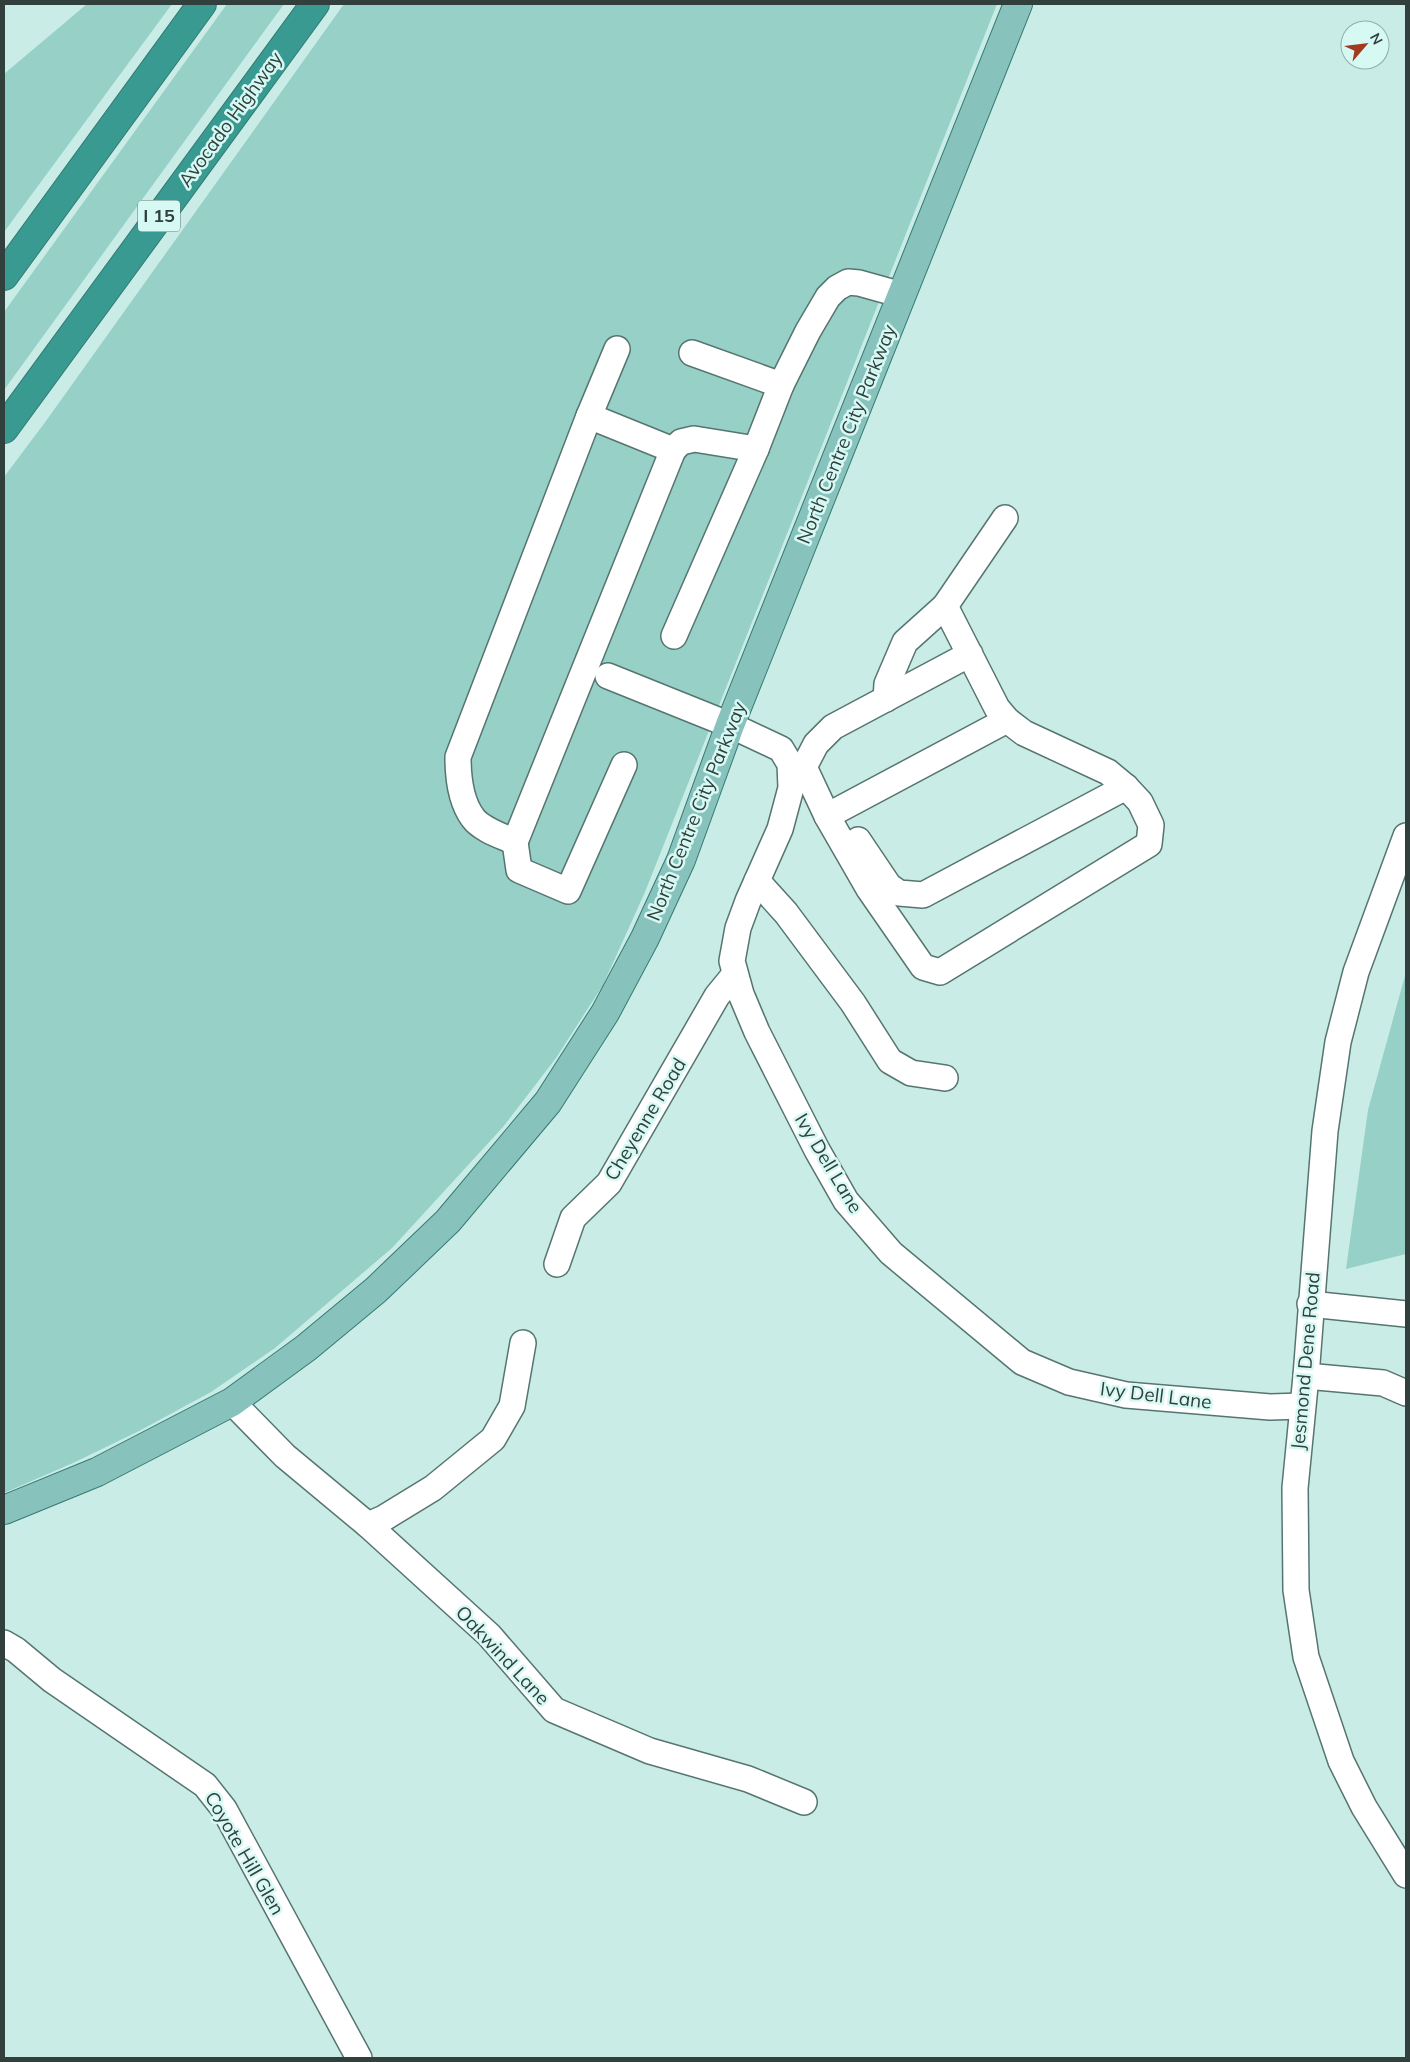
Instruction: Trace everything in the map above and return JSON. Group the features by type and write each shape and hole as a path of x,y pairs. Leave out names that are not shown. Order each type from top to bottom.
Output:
{"highway":[{"path":"4,276 202,4"},
{"name":"Avocado Highway","path":"4,429 315,4"}],"main road":[{"name":"North Centre City Parkway","path":"4,1510 97,1472 232,1402 306,1348 390,1278 448,1221 548,1102 605,1013 645,938 681,860 730,725 1018,4"}],"street":[{"path":"674,636 756,449 781,385 808,331 828,298 837,288 848,282 859,283 902,295"},
{"path":"515,842 484,827 474,819 458,776 458,757 589,416 617,349"},
{"path":"692,353 781,385"},
{"path":"589,416 673,450"},
{"path":"624,765 568,891 519,870 515,842 673,450 682,442 694,438 756,449"},
{"path":"886,699 887,684 904,642 945,606 1005,518"},
{"path":"833,813 868,889 923,966 940,972 1149,844 1151,825 1140,802 1126,787 1108,772 1024,732 1007,720 997,708 945,606"},
{"path":"797,766 832,727 970,654"},
{"path":"608,676 730,725 781,749 797,766 889,886 899,893 923,895 1126,787"},
{"path":"833,813 1007,720"},
{"name":"Ivy Dell Lane","path":"797,766 780,829 738,928 732,961 741,994 757,1032 817,1150 846,1200 891,1253 1022,1362 1068,1382 1126,1395 1270,1407 1302,1406"},
{"name":"Jesmond Dene Road","path":"1406,836 1356,972 1338,1042 1325,1131 1310,1304 1306,1376 1295,1488 1296,1590 1306,1657 1341,1761 1364,1807 1406,1875"},
{"path":"757,881 786,913 853,1003 890,1061 911,1073 945,1078"},
{"name":"Cheyenne Road","path":"557,1264 573,1218 608,1183 717,996 735,974"},
{"path":"1310,1304 1406,1314"},
{"path":"368,1525 384,1518 433,1488 493,1439 512,1406 523,1343"},
{"path":"1306,1376 1383,1383 1406,1393"},
{"name":"Oakwind Lane","path":"232,1402 285,1456 368,1525 489,1635 554,1710 650,1751 748,1779 804,1802"},
{"name":"Coyote Hill Glen","path":"4,1643 16,1650 52,1680 205,1784 224,1809 359,2058"}],"green space":[{"path":"87,4 172,4 4,232 4,74"},
{"path":"227,4 284,4 4,390 4,312"},
{"path":"344,4 997,4 645,892 603,985 556,1058 503,1127 392,1248 275,1348 211,1392 139,1431 73,1463 4,1493 4,477"},
{"path":"1406,972 1406,1254 1346,1269 1368,1110"}]}
